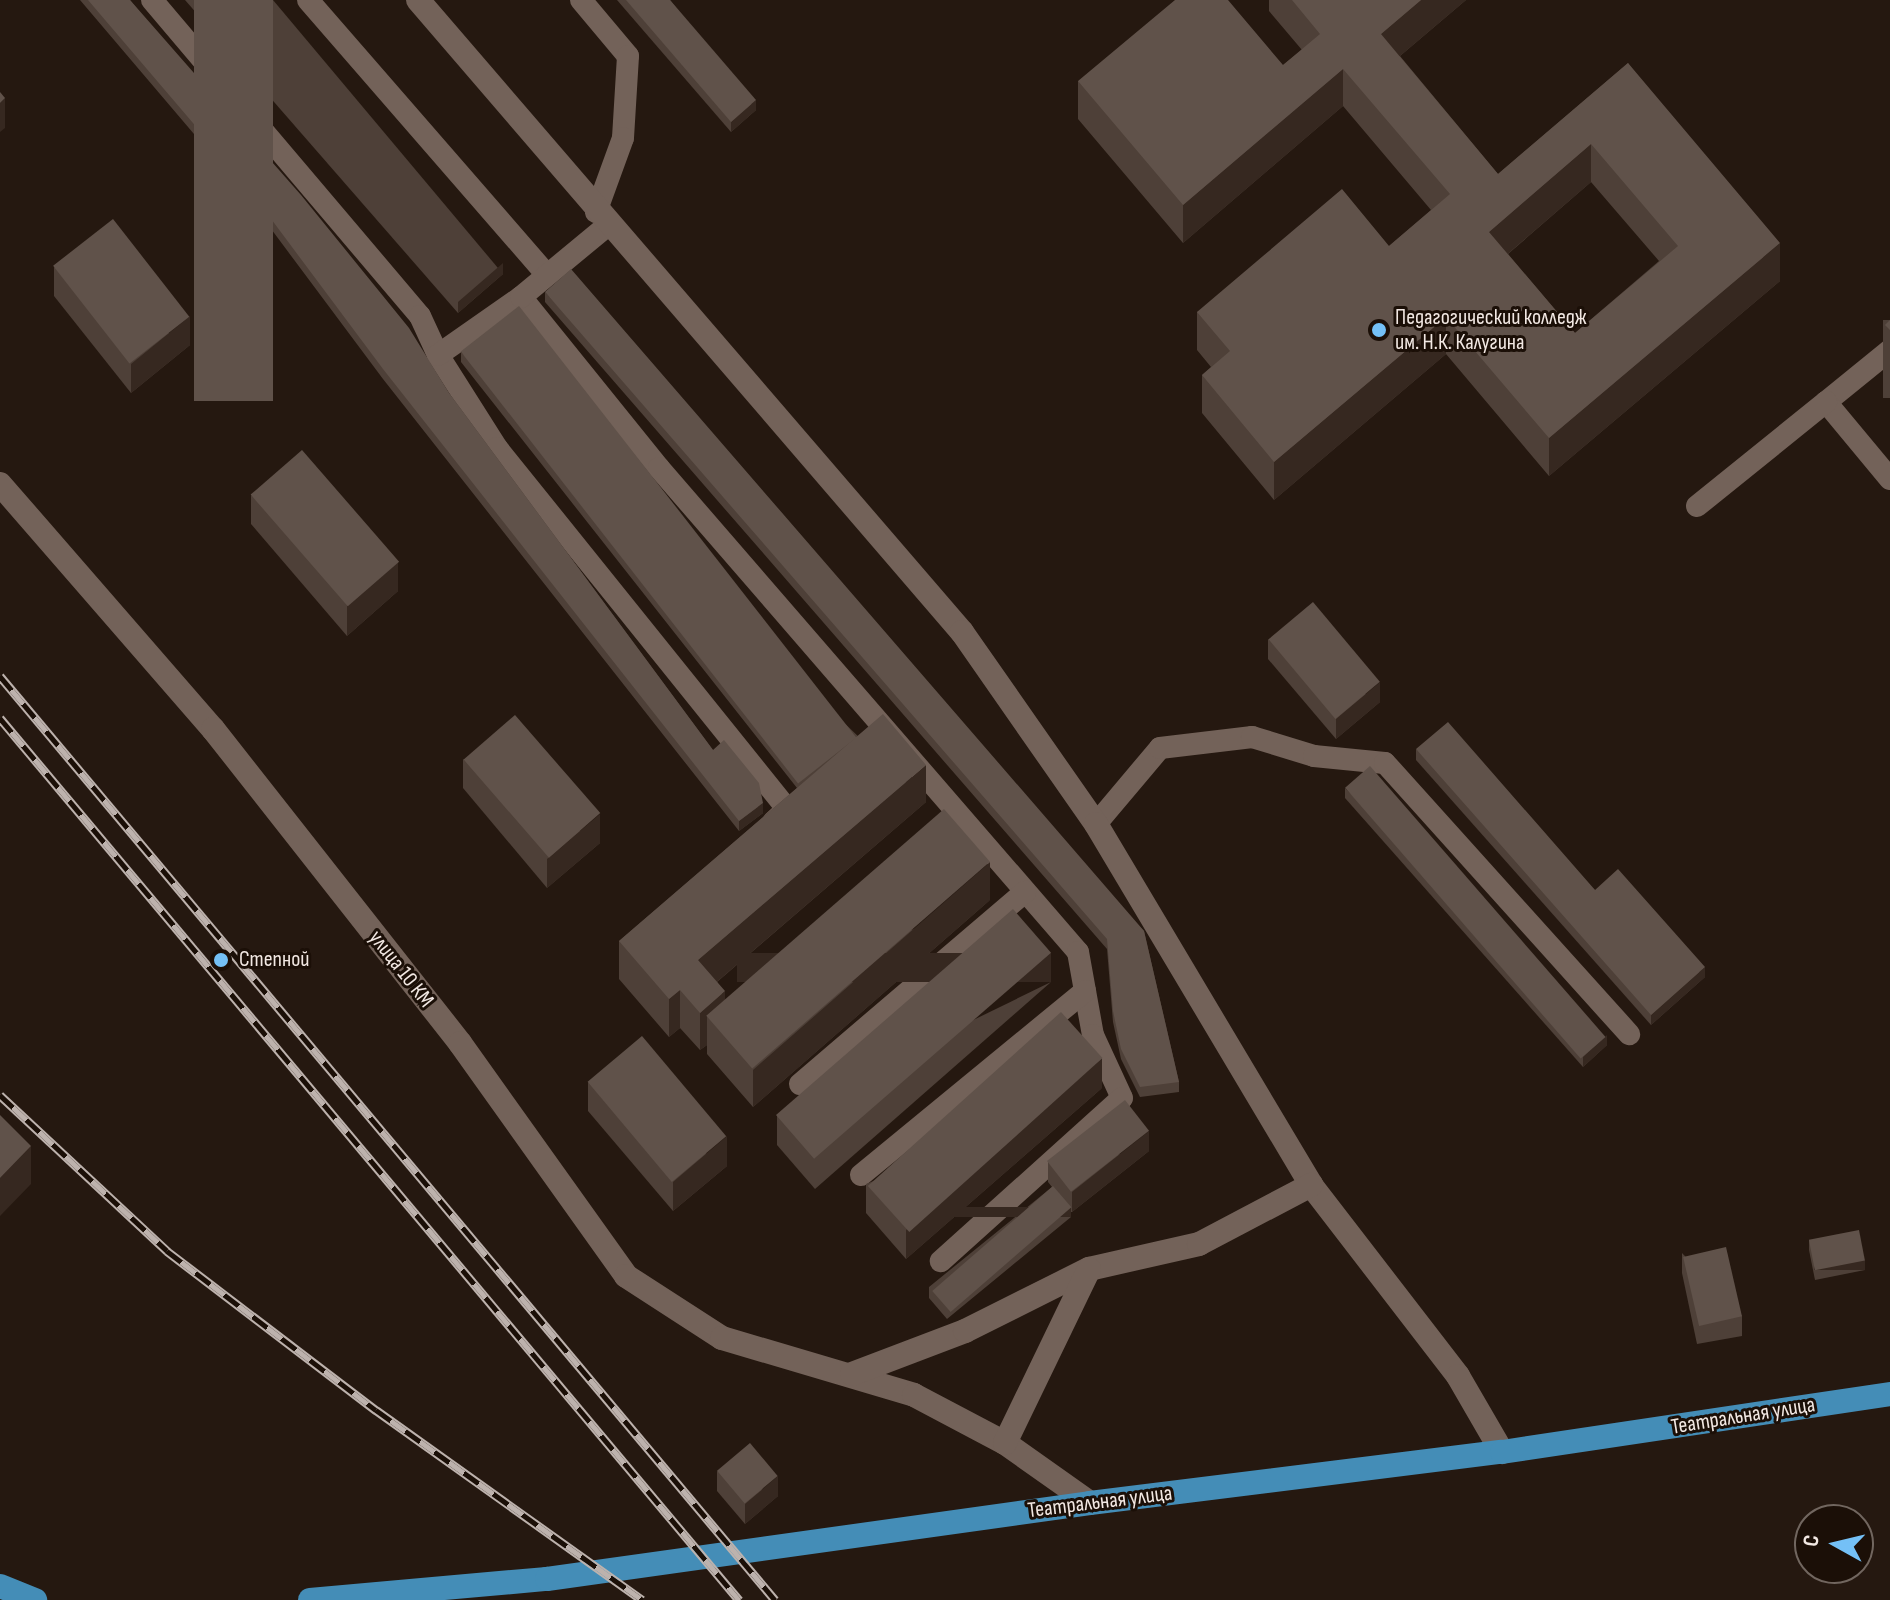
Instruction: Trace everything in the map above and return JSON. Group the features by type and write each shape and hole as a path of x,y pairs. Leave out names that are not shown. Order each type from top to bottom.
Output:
{"main road":[{"name":"Театральная улица","path":"310,1600 547,1579 1090,1503 1502,1452 1890,1394"},
{"path":"0,1586 35,1600"}],"street":[{"path":"418,0 602,219 962,632 1096,824 1311,1185 1458,1376 1502,1452"},
{"name":"улица 10 КМ","path":"0,484 223,742 460,1043 626,1276 722,1338 852,1374 914,1395 1005,1443 1090,1503"},
{"path":"852,1374 965,1331 1089,1269 1199,1244 1311,1185"},
{"path":"1005,1443 1089,1269"}],"lane":[{"path":"152,0 420,316 438,355 497,448 787,809 758,835"},
{"path":"308,0 545,273"},
{"path":"438,355 521,297 602,219 623,138 628,56 581,0"},
{"path":"521,297 659,468 944,809 1078,952 1093,1035 1122,1098 941,1261"},
{"path":"1697,506 1890,350"},
{"path":"1826,402 1890,479"},
{"path":"1096,824 1160,748 1252,737 1314,756 1385,763 1629,1034"},
{"path":"800,1084 1025,892"},
{"path":"861,1175 1085,991"}],"building":[{"path":"88,0 130,0 301,195 409,328 449,393 713,750 724,740 759,783 763,803 739,821 383,369 245,184"},
{"path":"194,0 273,0 273,401 194,401"},
{"path":"626,0 670,0 756,100 731,122"},
{"path":"1175,0 1228,0 1283,65 1320,34 1292,0 1421,0 1381,34 1498,174 1628,63 1780,243 1549,438 1446,317 1274,462 1202,375 1230,351 1197,312 1342,189 1389,246 1450,194 1343,69 1183,205 1078,81","holes":["1591,144 1678,246 1575,333 1489,232"]},
{"path":"113,219 189,317 129,364 53,266"},
{"path":"571,269 1144,931 1179,1082 1140,1087 1121,1049 1113,1011 1107,939 545,292"},
{"path":"519,306 856,738 798,783 461,352"},
{"path":"302,450 399,562 348,606 251,495"},
{"path":"1313,602 1380,682 1335,719 1269,639"},
{"path":"883,714 926,765 698,960 725,991 700,1013 680,990 669,999 619,941"},
{"path":"515,715 600,813 549,858 464,760"},
{"path":"1448,722 1595,890 1618,869 1705,967 1651,1015 1416,749"},
{"path":"1370,766 1606,1037 1581,1059 1345,788"},
{"path":"944,809 990,862 752,1068 706,1016"},
{"path":"1013,909 1051,953 814,1159 776,1115"},
{"path":"1061,1012 1102,1058 909,1232 868,1186"},
{"path":"642,1036 726,1136 672,1182 588,1082"},
{"path":"1125,1100 1149,1131 1071,1192 1047,1161"},
{"path":"0,1115 31,1146 0,1178"},
{"path":"1053,1186 1071,1207 951,1312 932,1291"},
{"path":"1859,1230 1865,1260 1815,1270 1809,1240"},
{"path":"1726,1247 1742,1316 1699,1326 1683,1257"},
{"path":"750,1443 778,1476 745,1504 717,1471"}],"railway":[{"path":"0,676 775,1600"},
{"path":"0,718 739,1600"},
{"path":"0,1095 167,1251 376,1410 642,1600"}],"place":[{"name":"Педагогический колледж им. Н.К. Калугина","path":"1379,330"},
{"name":"Степной","path":"221,960"}]}
